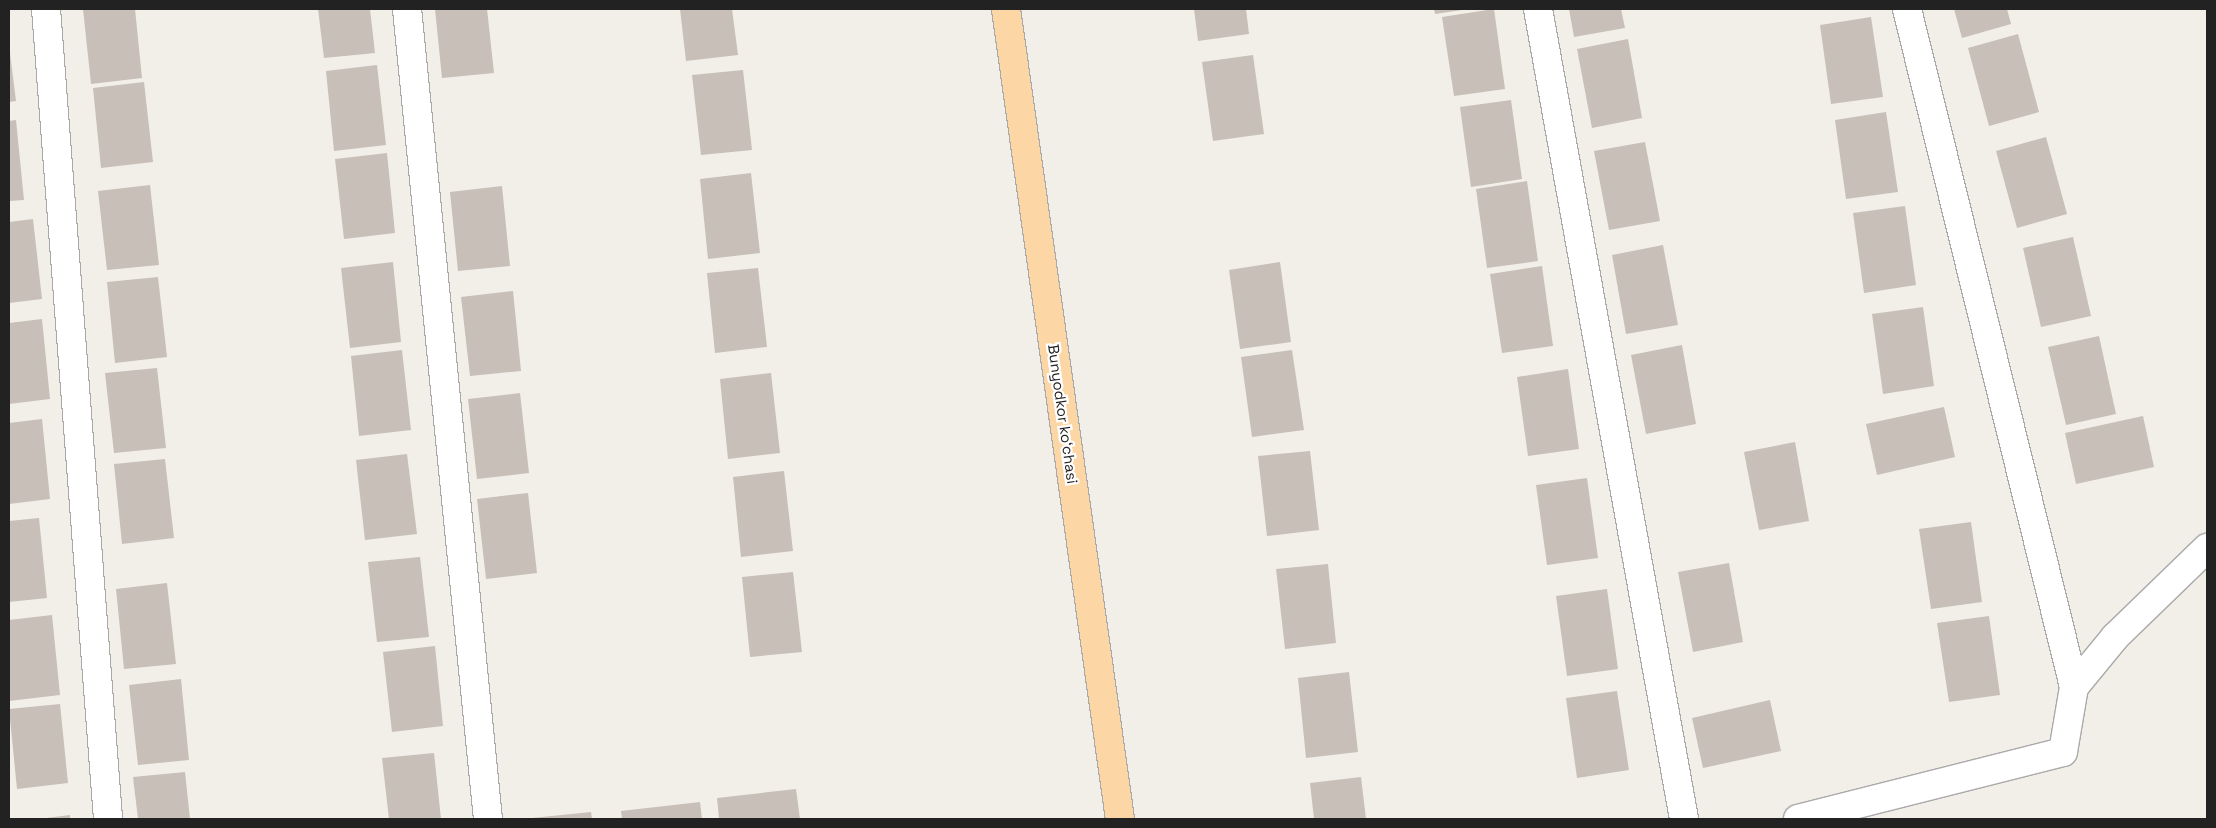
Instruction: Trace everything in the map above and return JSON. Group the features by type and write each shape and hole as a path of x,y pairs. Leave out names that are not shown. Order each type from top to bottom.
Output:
{"main road":[{"name":"Bunyodkor koʻchasi","path":"1006,9 1120,819"}],"street":[{"path":"46,9 108,819"},
{"path":"407,9 488,819"},
{"path":"1538,9 1684,819"},
{"path":"1798,819 2063,752 2074,687 1907,9"},
{"path":"2074,687 2115,638 2207,548"}],"building":[{"path":"83,9 135,9 142,78 91,84"},
{"path":"318,9 370,9 375,53 324,58"},
{"path":"435,9 487,9 494,73 442,78"},
{"path":"680,9 732,9 738,55 686,61"},
{"path":"1194,9 1246,9 1249,34 1198,41"},
{"path":"1434,9 1462,9 1462,10 1435,14"},
{"path":"1494,9 1505,89 1454,96 1442,17"},
{"path":"1569,9 1621,9 1625,28 1574,37"},
{"path":"1954,9 2007,9 2011,24 1962,38"},
{"path":"1871,17 1883,97 1831,104 1820,25"},
{"path":"2018,34 2039,112 1989,126 1968,48"},
{"path":"1628,39 1642,118 1592,128 1577,49"},
{"path":"9,45 16,101 9,102"},
{"path":"1253,55 1264,134 1213,141 1202,62"},
{"path":"377,65 386,145 334,151 326,71"},
{"path":"743,70 752,150 701,155 692,75"},
{"path":"144,82 153,162 101,168 93,88"},
{"path":"1511,100 1522,179 1471,187 1460,107"},
{"path":"1886,112 1898,192 1846,199 1835,120"},
{"path":"16,120 24,200 9,201 9,121"},
{"path":"2046,137 2067,214 2017,228 1996,151"},
{"path":"1645,142 1660,221 1609,230 1594,151"},
{"path":"387,153 395,233 344,239 335,159"},
{"path":"751,173 760,253 708,259 700,179"},
{"path":"1527,181 1538,261 1487,268 1476,189"},
{"path":"150,185 159,265 107,270 98,191"},
{"path":"502,186 510,266 458,271 450,192"},
{"path":"1905,206 1916,285 1864,293 1853,213"},
{"path":"33,219 42,299 9,303 9,222"},
{"path":"2073,237 2091,316 2041,327 2023,248"},
{"path":"1663,245 1678,325 1626,334 1612,255"},
{"path":"393,262 401,342 350,348 341,268"},
{"path":"1280,262 1291,342 1240,349 1229,270"},
{"path":"1542,266 1553,346 1502,353 1490,274"},
{"path":"758,268 767,347 715,353 707,273"},
{"path":"158,277 167,357 115,363 107,282"},
{"path":"513,291 521,371 470,376 461,297"},
{"path":"1923,307 1934,386 1883,394 1872,314"},
{"path":"42,319 50,399 9,404 9,323"},
{"path":"2099,336 2116,414 2066,425 2048,347"},
{"path":"1682,345 1696,424 1646,434 1631,355"},
{"path":"402,350 411,430 359,436 351,356"},
{"path":"1292,350 1304,430 1252,437 1241,357"},
{"path":"157,368 166,448 114,453 105,373"},
{"path":"1568,369 1579,449 1528,456 1517,377"},
{"path":"771,373 780,453 728,459 720,379"},
{"path":"520,393 529,473 477,479 468,399"},
{"path":"1944,407 1955,457 1877,475 1866,424"},
{"path":"2143,416 2154,467 2076,484 2065,433"},
{"path":"42,419 50,499 9,504 9,423"},
{"path":"1795,442 1809,521 1759,530 1744,452"},
{"path":"1310,451 1319,530 1267,536 1258,456"},
{"path":"407,454 417,534 365,540 356,460"},
{"path":"165,459 174,538 122,544 114,464"},
{"path":"784,471 793,551 741,557 733,477"},
{"path":"1587,478 1598,558 1547,565 1536,485"},
{"path":"528,493 537,573 486,579 477,499"},
{"path":"39,518 47,598 9,602 9,521"},
{"path":"1971,522 1982,602 1931,609 1919,529"},
{"path":"420,557 429,637 377,642 368,562"},
{"path":"1729,563 1743,642 1693,652 1678,572"},
{"path":"1328,564 1336,643 1285,649 1276,569"},
{"path":"793,572 802,652 750,657 742,577"},
{"path":"167,583 176,664 124,669 116,589"},
{"path":"1607,589 1618,669 1567,676 1556,596"},
{"path":"52,615 60,695 9,701 9,620"},
{"path":"1989,616 2000,695 1949,702 1937,623"},
{"path":"435,646 443,726 392,732 383,652"},
{"path":"1349,672 1358,752 1306,758 1298,678"},
{"path":"181,679 189,760 138,765 129,685"},
{"path":"1617,691 1629,770 1577,778 1566,698"},
{"path":"1770,700 1781,751 1703,768 1692,718"},
{"path":"60,704 68,783 17,789 9,709"},
{"path":"434,753 441,819 389,819 382,758"},
{"path":"185,772 190,819 138,819 133,777"},
{"path":"1361,777 1366,819 1314,819 1310,783"},
{"path":"796,789 800,819 719,819 717,798"},
{"path":"700,802 702,819 622,819 621,811"},
{"path":"591,812 592,819 532,819 532,818"},
{"path":"70,815 70,819 46,819 46,818"}]}
